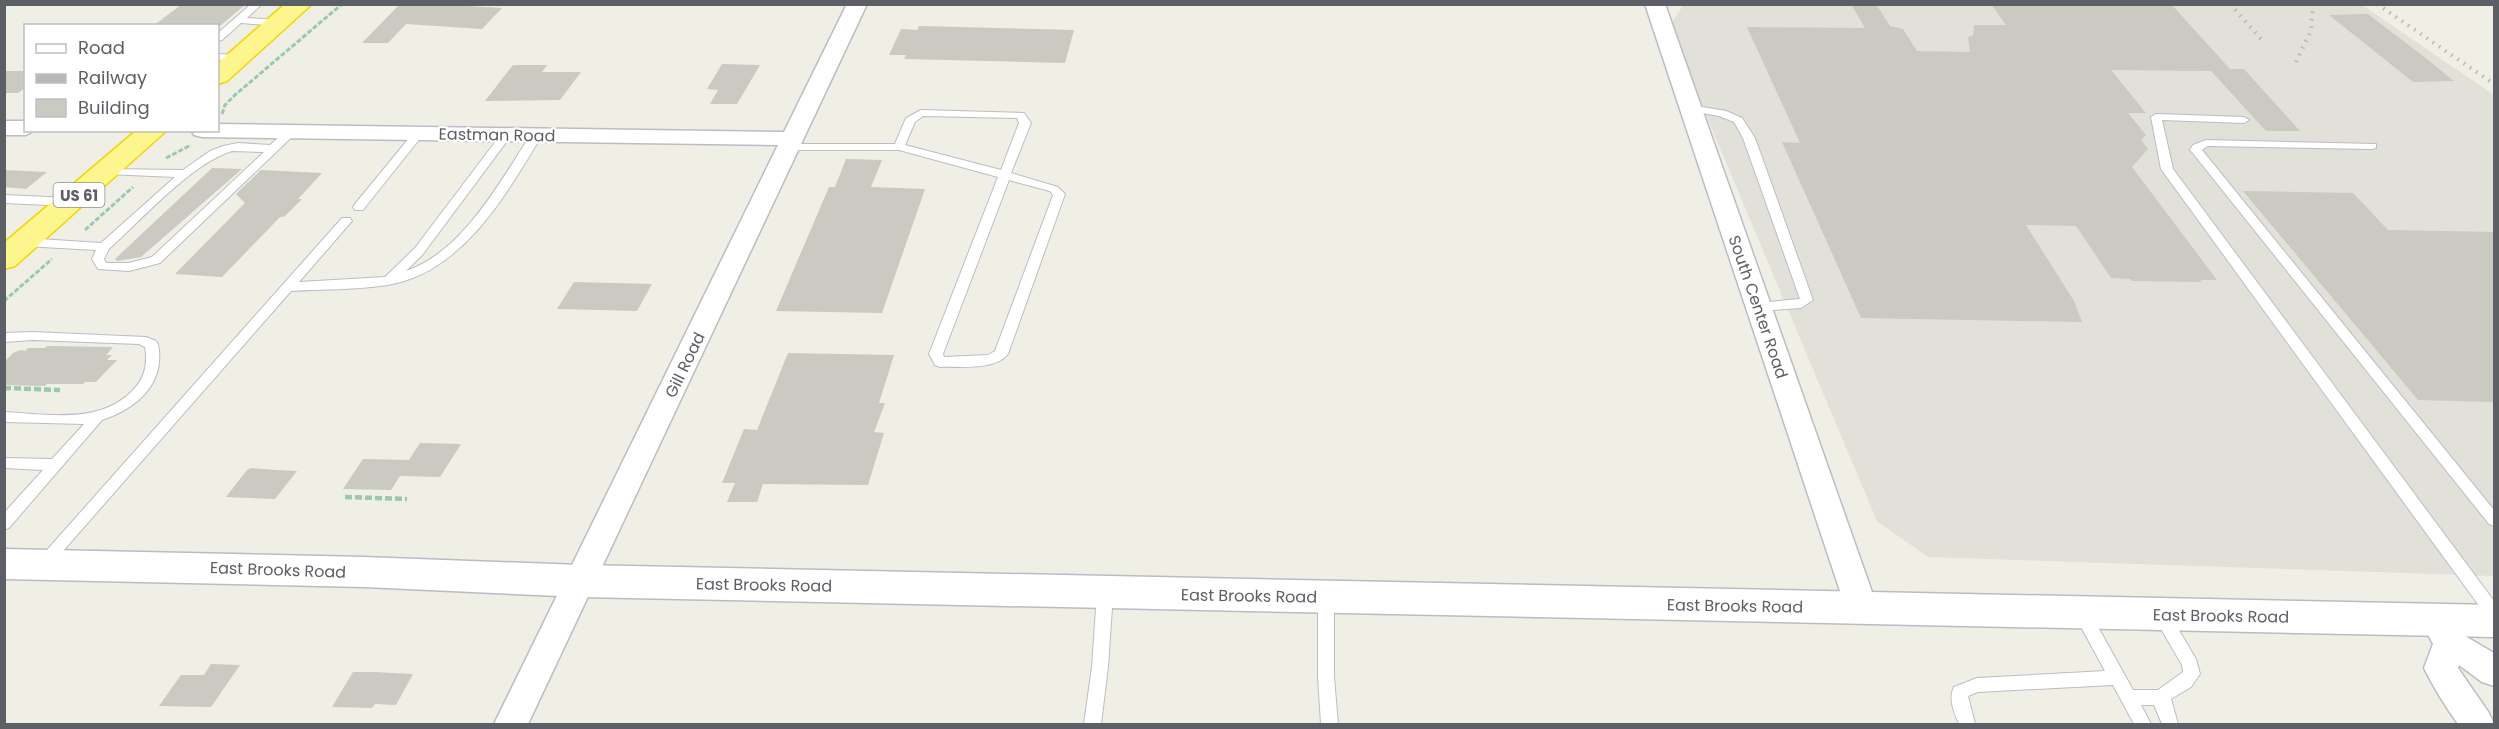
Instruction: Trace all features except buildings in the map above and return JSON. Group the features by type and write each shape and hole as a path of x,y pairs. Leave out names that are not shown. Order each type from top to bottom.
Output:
{"highway":[{"path":"219,74 228,58 279,23 300,4"},
{"name":"US 61","path":"14,251 152,132"}],"main road":[{"name":"East Brooks Road","path":"4,564 352,572 581,581 2161,615 2444,633 2494,621"}],"street":[{"name":"Gill Road","path":"511,724 857,4"},
{"name":"South Center Road","path":"1655,4 1862,609"},
{"path":"4,128 24,128"},
{"name":"Eastman Road","path":"219,130 536,135 791,143"},
{"path":"2444,633 2494,672"},
{"path":"2444,633 2446,652 2441,668 2444,677 2477,724"}],"lane":[{"path":"219,37 257,4"},
{"path":"239,20 279,23"},
{"path":"1690,108 1722,112 1738,120 1749,138 1807,300 1801,304 1758,307"},
{"path":"791,143 899,147 952,159 1004,176 1054,189 1059,194 1000,354 991,360 940,362 936,354 1004,176 1025,123 1020,115 921,113 910,120 899,147"},
{"path":"2244,120 2156,117 2167,170 2494,613"},
{"path":"273,148 227,148 212,155 104,247 98,259 102,266 119,270 138,267 156,260 291,132"},
{"path":"359,207 418,134"},
{"path":"388,281 419,251 506,135"},
{"path":"286,287 388,281 427,268 462,240 507,183 536,135"},
{"path":"2372,146 2206,143 2197,147 2196,150 2492,513"},
{"path":"107,171 187,174"},
{"path":"4,199 71,202"},
{"path":"43,564 346,221"},
{"path":"14,251 104,247"},
{"path":"4,338 91,337 141,340 151,344 154,354 148,382 130,403 119,411 96,420 4,417"},
{"path":"4,524 96,420"},
{"path":"4,463 56,465"},
{"path":"1092,724 1105,592"},
{"path":"1326,597 1326,677 1330,724"},
{"path":"2082,613 2143,724"},
{"path":"2161,615 2190,663 2192,674 2188,680 2170,689 2162,697 2161,704 2170,724"},
{"path":"1967,724 1959,697 1960,692 1966,688 1977,685 2118,678"},
{"path":"2129,698 2162,697"}],"path":[{"path":"229,121 222,116 221,110 225,105 342,4"},
{"path":"4,388 60,390"},
{"path":"345,496 407,499"}],"shaded area":[{"path":"1684,4 2362,5 2494,95 2494,576 1928,557 1877,521 1669,27"}],"railway":[{"path":"2230,4 2261,39"},
{"path":"2296,62 2311,31 2313,4"},
{"path":"2377,4 2494,84"}]}
